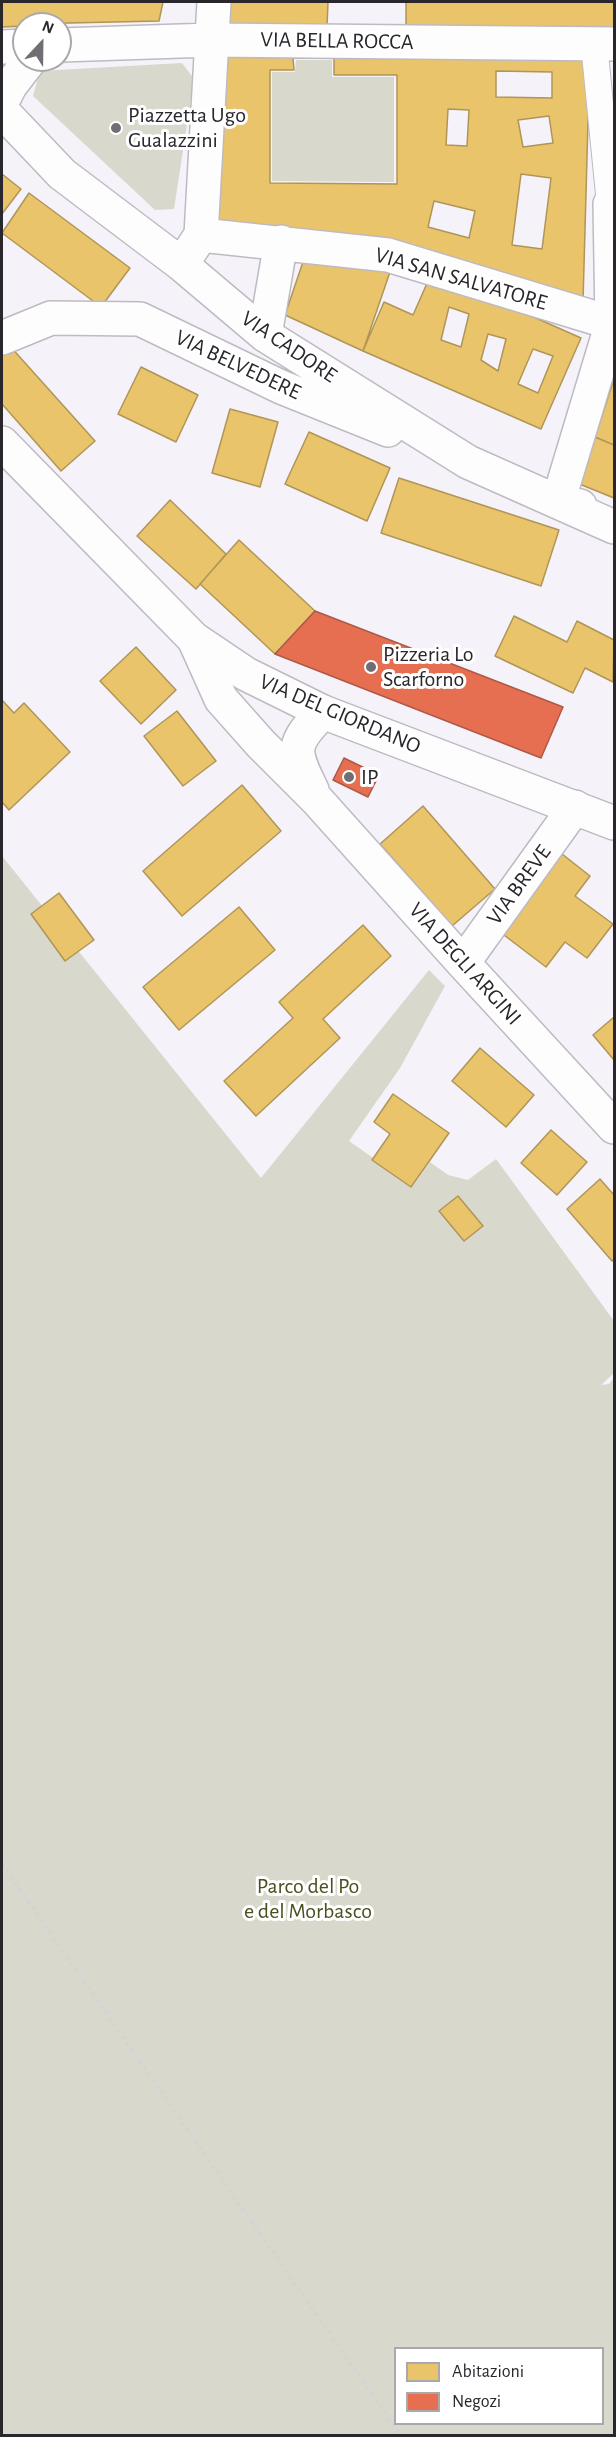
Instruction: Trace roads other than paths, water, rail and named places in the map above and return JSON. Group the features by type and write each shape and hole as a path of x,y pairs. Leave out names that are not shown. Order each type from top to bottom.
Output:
{"street":[{"path":"181,264 201,235 214,2"},
{"name":"VIA BELLA ROCCA","path":"72,45 212,40 604,44"},
{"path":"604,44 613,204 612,322 558,502 615,511"},
{"path":"2,102 21,72"},
{"name":"VIA CADORE","path":"2,111 62,174 181,264 265,335 468,462 615,527"},
{"name":"VIA SAN SALVATORE","path":"201,235 388,255 612,322"},
{"path":"265,335 281,242"},
{"name":"VIA BELVEDERE","path":"2,338 51,318 140,319 281,387 468,462"},
{"name":"VIA DEL GIORDANO","path":"2,443 194,639 246,674 322,712 615,823"},
{"name":"VIA DEGLI ARGINI","path":"194,639 221,699 261,744 317,800 463,963 615,1127"},
{"name":"VIA DEGLI ARGINI","path":"317,800 302,769 296,747 305,730 322,712"},
{"name":"VIA BREVE","path":"463,963 575,807"}],"place":[{"name":"Piazzetta Ugo Gualazzini","path":"116,128"},
{"name":"Pizzeria Lo Scarforno","path":"371,667"},
{"name":"IP","path":"349,777"}],"park label":[{"name":"Parco del Po e del Morbasco","path":"308,1898"}]}
